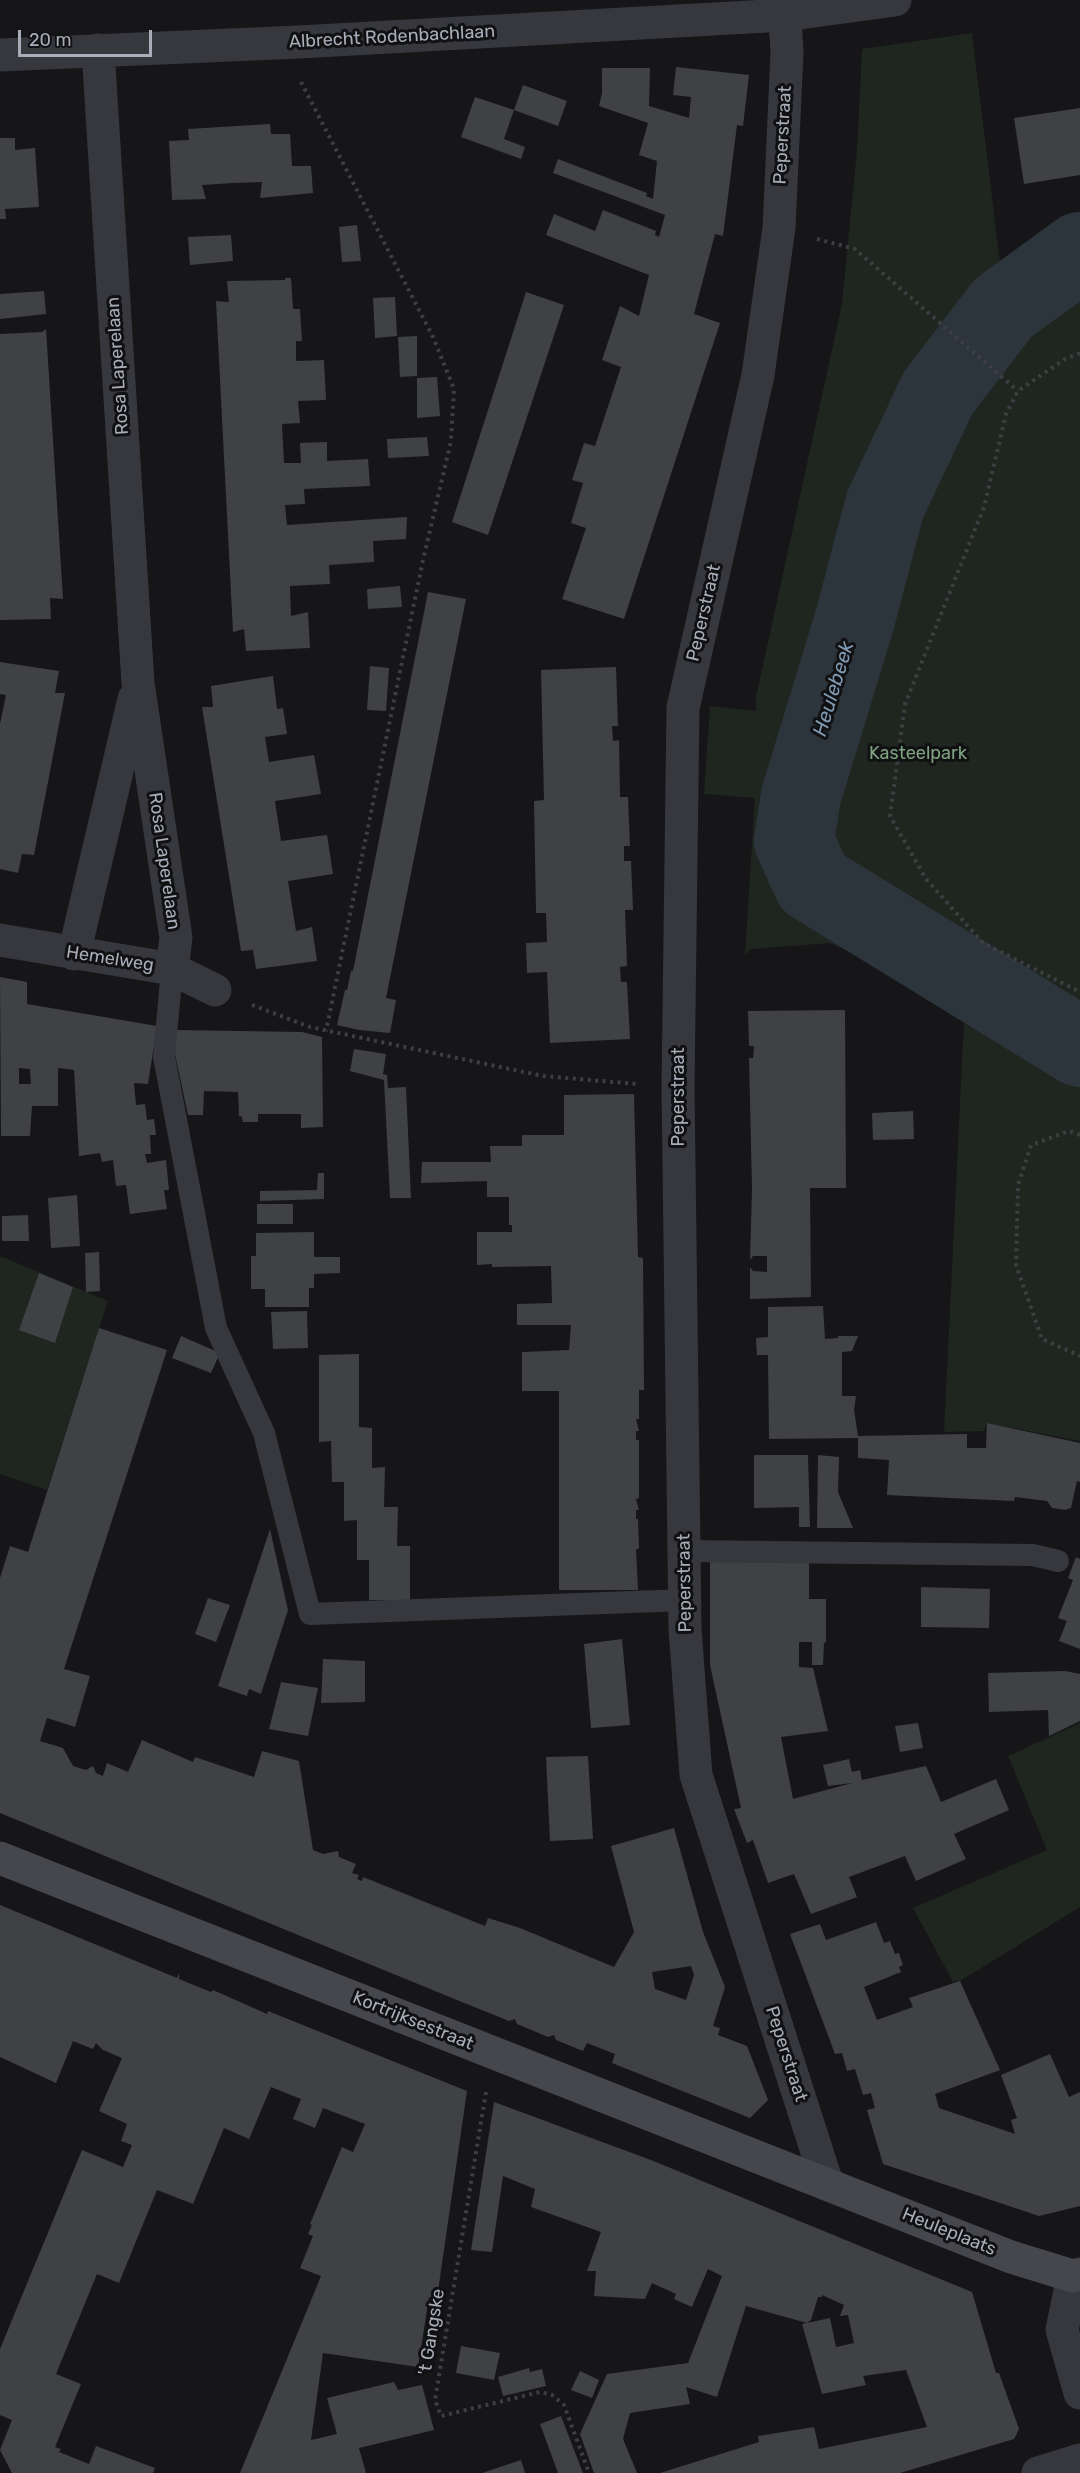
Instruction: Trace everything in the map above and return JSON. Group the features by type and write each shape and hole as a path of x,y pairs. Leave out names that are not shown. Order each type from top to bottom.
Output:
{"street":[{"name":"Albrecht Rodenbachlaan","path":"0,55 298,42 895,0"},
{"name":"Peperstraat","path":"784,7 787,53 779,228 758,375 683,708 678,1087 684,1551 696,1775 827,2183"},
{"name":"Rosa Laperelaan","path":"98,50 138,683 176,938 172,969"},
{"name":"Rosa Laperelaan","path":"74,954 138,683"},
{"name":"Hemelweg","path":"0,940 172,969 215,990"},
{"name":"Kortrijksestraat","path":"0,1858 827,2183"},
{"name":"Heuleplaats","path":"827,2183 1011,2257 1077,2275 1062,2330 1080,2392"},
{"path":"1038,2473 1080,2460"}],"lane":[{"path":"172,969 164,1057 216,1328 264,1433 310,1614 685,1600"},
{"path":"684,1551 1032,1555 1058,1561"}],"path":[{"path":"298,42 301,83 433,337 453,389 452,441 423,560 326,1031"},
{"path":"779,228 855,249 1018,391"},
{"path":"1080,353 1065,359 1018,391 1006,414 984,507 905,704 890,816 926,879 983,943 1080,992"},
{"path":"215,990 309,1027 326,1031 543,1076 678,1087"},
{"path":"1080,1135 1069,1131 1031,1145 1018,1185 1016,1265 1042,1339 1080,1356"},
{"name":"'t Gangske","path":"492,2052 435,2400 441,2416 540,2392 552,2395 564,2405 589,2473"}],"green space":[{"name":"Kasteelpark","path":"972,33 1000,263 1051,230 1080,220 1080,1441 987,1423 984,1431 944,1432 964,1021 879,965 830,943 751,949 745,955 755,798 704,794 710,706 756,711 756,697 842,304 857,150 862,49"},
{"path":"0,1256 108,1301 47,1490 0,1474"},
{"path":"1080,1723 1080,1907 960,1981 953,1982 913,1908 1047,1850 1008,1756"}],"building":[{"path":"676,67 749,75 743,126 737,125 723,236 715,234 694,314 720,323 624,619 562,599 586,528 571,523 583,483 572,480 584,443 595,446 621,367 602,360 620,306 639,316 649,275 546,235 554,214 595,231 603,210 656,231 655,235 659,237 665,215 553,173 558,159 647,193 646,196 653,199 657,161 639,155 648,123 599,106 602,93 602,68 650,68 649,106 689,118 691,97 673,95"},
{"path":"523,85 567,101 558,126 514,110"},
{"path":"475,97 514,110 504,139 525,147 521,159 461,137"},
{"path":"1080,108 1080,175 1024,184 1014,118"},
{"path":"270,124 271,134 290,134 292,166 311,166 313,193 260,198 262,182 233,183 202,185 206,199 172,200 169,141 189,140 188,129"},
{"path":"0,138 15,138 15,150 35,148 39,207 5,209 6,219 0,219"},
{"path":"357,225 361,261 342,262 339,227"},
{"path":"231,235 233,261 190,265 188,237"},
{"path":"285,278 291,278 293,309 300,309 302,341 296,341 296,361 324,360 326,400 298,401 300,423 282,424 284,463 301,463 300,443 327,442 327,461 368,459 370,486 304,489 305,504 285,505 287,525 407,517 406,539 373,541 374,562 329,565 330,584 290,586 291,616 308,612 310,648 246,651 244,629 233,632 216,301 229,302 227,281 285,280"},
{"path":"44,291 46,314 0,319 0,294"},
{"path":"526,292 564,305 488,535 452,522"},
{"path":"395,297 397,336 375,338 373,298"},
{"path":"46,329 63,599 50,598 51,619 0,620 0,334 42,332"},
{"path":"417,336 417,376 400,377 398,337"},
{"path":"437,377 440,416 417,418 417,378"},
{"path":"427,437 429,456 388,458 387,439"},
{"path":"400,586 402,607 368,609 367,589"},
{"path":"428,592 466,599 386,998 396,1000 390,1033 359,1030 337,1025 345,990 347,990 351,971 353,971"},
{"path":"0,662 59,671 55,693 65,693 34,855 22,854 18,873 0,869 0,724 6,695 0,694"},
{"path":"370,666 389,668 386,711 367,710"},
{"path":"616,667 618,726 612,726 613,741 619,740 620,797 628,797 630,846 624,846 624,861 631,861 633,910 625,910 627,966 620,967 621,982 627,982 630,1039 550,1043 547,972 527,973 526,943 547,942 546,913 536,913 534,801 544,800 541,670"},
{"path":"273,676 277,709 283,708 287,734 265,737 269,762 314,755 321,794 275,801 281,841 327,835 333,874 288,881 296,931 312,927 317,961 256,969 253,950 241,951 202,707 213,707 211,686"},
{"path":"0,977 27,982 27,1004 157,1026 148,1084 134,1083 136,1105 145,1104 147,1120 154,1119 156,1135 150,1135 151,1154 145,1154 147,1163 166,1160 169,1190 164,1190 167,1209 130,1214 126,1185 116,1186 113,1160 102,1162 100,1153 79,1156 74,1070 58,1068 58,1106 32,1106 30,1136 1,1136","holes":["19,1068 30,1069 31,1084 19,1084"]},
{"path":"845,1010 846,1188 810,1188 811,1297 750,1299 750,1267 753,1271 767,1272 767,1256 753,1256 750,1260 752,1189 749,1058 753,1058 754,1046 749,1046 748,1011"},
{"path":"176,1030 302,1032 322,1037 323,1127 301,1128 301,1114 258,1114 258,1122 243,1122 242,1117 239,1116 238,1092 204,1091 203,1115 188,1115 175,1054"},
{"path":"354,1049 386,1054 383,1074 387,1075 388,1088 406,1087 411,1198 390,1198 384,1080 350,1071"},
{"path":"634,1094 638,1257 643,1258 644,1390 639,1390 639,1419 636,1419 639,1431 636,1431 636,1440 639,1440 639,1498 636,1499 639,1510 636,1510 639,1548 636,1550 638,1590 559,1590 559,1391 522,1391 522,1352 569,1350 571,1325 517,1325 517,1304 552,1303 551,1266 477,1265 477,1232 512,1232 512,1225 509,1225 509,1197 487,1197 487,1181 421,1183 422,1162 491,1162 490,1146 522,1146 522,1135 564,1135 564,1095"},
{"path":"913,1111 914,1139 873,1140 872,1113"},
{"path":"318,1173 324,1173 324,1199 260,1201 260,1191 317,1190"},
{"path":"77,1195 80,1246 51,1248 48,1198"},
{"path":"257,1204 293,1204 293,1224 257,1224"},
{"path":"28,1215 29,1241 2,1241 2,1216"},
{"path":"314,1232 314,1257 340,1257 340,1273 314,1274 314,1288 309,1288 309,1307 265,1307 265,1289 251,1289 251,1256 256,1256 256,1233"},
{"path":"99,1252 100,1291 86,1292 85,1253"},
{"path":"39,1273 73,1287 55,1343 19,1330"},
{"path":"823,1306 825,1339 838,1338 838,1336 858,1336 852,1351 842,1352 842,1396 856,1396 854,1410 858,1436 967,1434 967,1448 986,1448 987,1423 1080,1443 1080,1482 1077,1481 1071,1508 1065,1510 1052,1508 1047,1501 1015,1497 1014,1501 887,1495 889,1460 858,1458 858,1438 769,1439 768,1355 757,1355 756,1338 768,1337 768,1307"},
{"path":"307,1311 308,1348 273,1349 271,1312"},
{"path":"99,1328 167,1350 64,1669 90,1676 75,1727 47,1718 40,1741 63,1748 73,1766 86,1770 93,1766 96,1773 103,1776 107,1763 128,1772 142,1740 193,1762 195,1757 254,1777 262,1751 299,1761 313,1850 323,1854 338,1851 339,1857 356,1864 352,1873 359,1875 357,1879 362,1881 363,1877 485,1926 488,1918 520,1928 614,1967 634,1932 611,1846 674,1828 703,1932 725,1987 713,2026 720,2028 718,2035 747,2046 768,2100 750,2118 612,2063 615,2054 587,2043 583,2051 556,2040 554,2035 548,2037 517,2024 515,2019 509,2021 0,1813 0,1578 10,1546 28,1552","holes":["691,1966 694,1975 686,2000 655,1989 652,1972"]},
{"path":"181,1336 220,1353 211,1373 172,1358"},
{"path":"359,1354 359,1427 372,1428 372,1468 385,1467 384,1507 398,1507 397,1546 410,1546 410,1600 369,1600 369,1560 357,1560 357,1520 344,1521 344,1482 332,1482 331,1441 319,1442 319,1355"},
{"path":"754,1455 808,1455 810,1527 799,1527 799,1507 754,1508"},
{"path":"818,1455 839,1457 838,1492 853,1528 817,1528"},
{"path":"270,1529 288,1610 261,1694 249,1689 247,1696 218,1686"},
{"path":"1076,1557 1080,1559 1080,1649 1059,1641 1067,1621 1058,1618 1073,1580 1068,1578"},
{"path":"809,1561 809,1599 826,1599 826,1643 824,1642 823,1665 812,1665 812,1642 799,1642 799,1667 813,1668 828,1731 781,1737 793,1799 852,1783 828,1786 823,1765 849,1759 852,1772 860,1770 862,1780 926,1766 941,1802 996,1779 1009,1810 954,1834 966,1859 916,1881 905,1856 849,1877 857,1897 811,1914 794,1874 768,1883 753,1840 747,1843 734,1809 741,1808 710,1665 710,1562"},
{"path":"921,1587 990,1589 989,1628 921,1627"},
{"path":"208,1598 230,1605 216,1642 195,1634"},
{"path":"622,1639 630,1725 591,1728 584,1644"},
{"path":"323,1659 365,1661 365,1702 321,1703"},
{"path":"1065,1671 1080,1674 1080,1721 1049,1736 1048,1710 989,1712 988,1673"},
{"path":"281,1682 318,1688 308,1736 269,1729"},
{"path":"918,1723 923,1748 900,1752 895,1726"},
{"path":"588,1756 593,1839 550,1841 546,1757"},
{"path":"0,1905 177,1978 179,1973 179,1979 211,1992 213,1990 267,2014 268,2011 467,2091 437,2298 429,2297 418,2367 323,2353 311,2440 337,2434 327,2398 394,2382 398,2390 422,2385 434,2430 359,2448 366,2473 240,2473 321,2276 300,2268 313,2236 308,2234 312,2225 310,2224 342,2147 353,2152 365,2124 323,2108 315,2128 293,2119 301,2099 271,2087 249,2139 224,2128 193,2204 157,2190 119,2283 97,2274 56,2374 81,2384 55,2447 61,2449 59,2452 89,2464 96,2446 155,2468 153,2473 12,2473 0,2450 12,2420 0,2415 0,2349 82,2150 123,2167 132,2145 121,2141 127,2124 99,2111 122,2058 103,2050 96,2043 93,2049 73,2041 56,2083 0,2057"},
{"path":"876,1922 884,1943 890,1941 895,1954 899,1953 903,1965 899,1967 901,1972 864,1987 877,2020 913,2007 909,1998 960,1981 1000,2070 935,2094 939,2108 1015,2134 1011,2120 1017,2118 1001,2075 1050,2054 1069,2097 1080,2092 1080,2206 1039,2216 883,2164 867,2110 875,2108 871,2093 863,2095 855,2069 847,2071 842,2053 835,2054 790,1934 820,1924 826,1940"},
{"path":"494,2102 651,2160 972,2292 996,2373 999,2373 1019,2429 1014,2439 900,2473 660,2473 759,2442 758,2436 814,2427 819,2449 927,2427 906,2370 863,2376 866,2385 822,2394 802,2324 807,2323 746,2306 717,2397 686,2387 690,2404 630,2413 623,2439 637,2473 594,2473 580,2434 607,2374 688,2363 722,2276 708,2269 692,2307 674,2299 676,2294 652,2283 645,2299 594,2296 596,2271 587,2271 601,2232 531,2207 535,2189 503,2176 492,2252 471,2250","holes":["822,2295 844,2305 840,2316 848,2315 854,2343 836,2347 830,2318 807,2323 811,2320 818,2297"]},
{"path":"461,2346 500,2353 494,2380 456,2373"},
{"path":"529,2368 530,2372 542,2369 546,2386 503,2396 498,2377"},
{"path":"580,2371 599,2380 592,2398 571,2390"},
{"path":"561,2416 583,2473 558,2473 540,2424"},
{"path":"521,2460 525,2473 482,2473"}],"waterway":[{"name":"Heulebeek","path":"1080,252 1003,308 938,393 885,505 855,619 801,796 794,841 813,883 1080,1047"}]}
